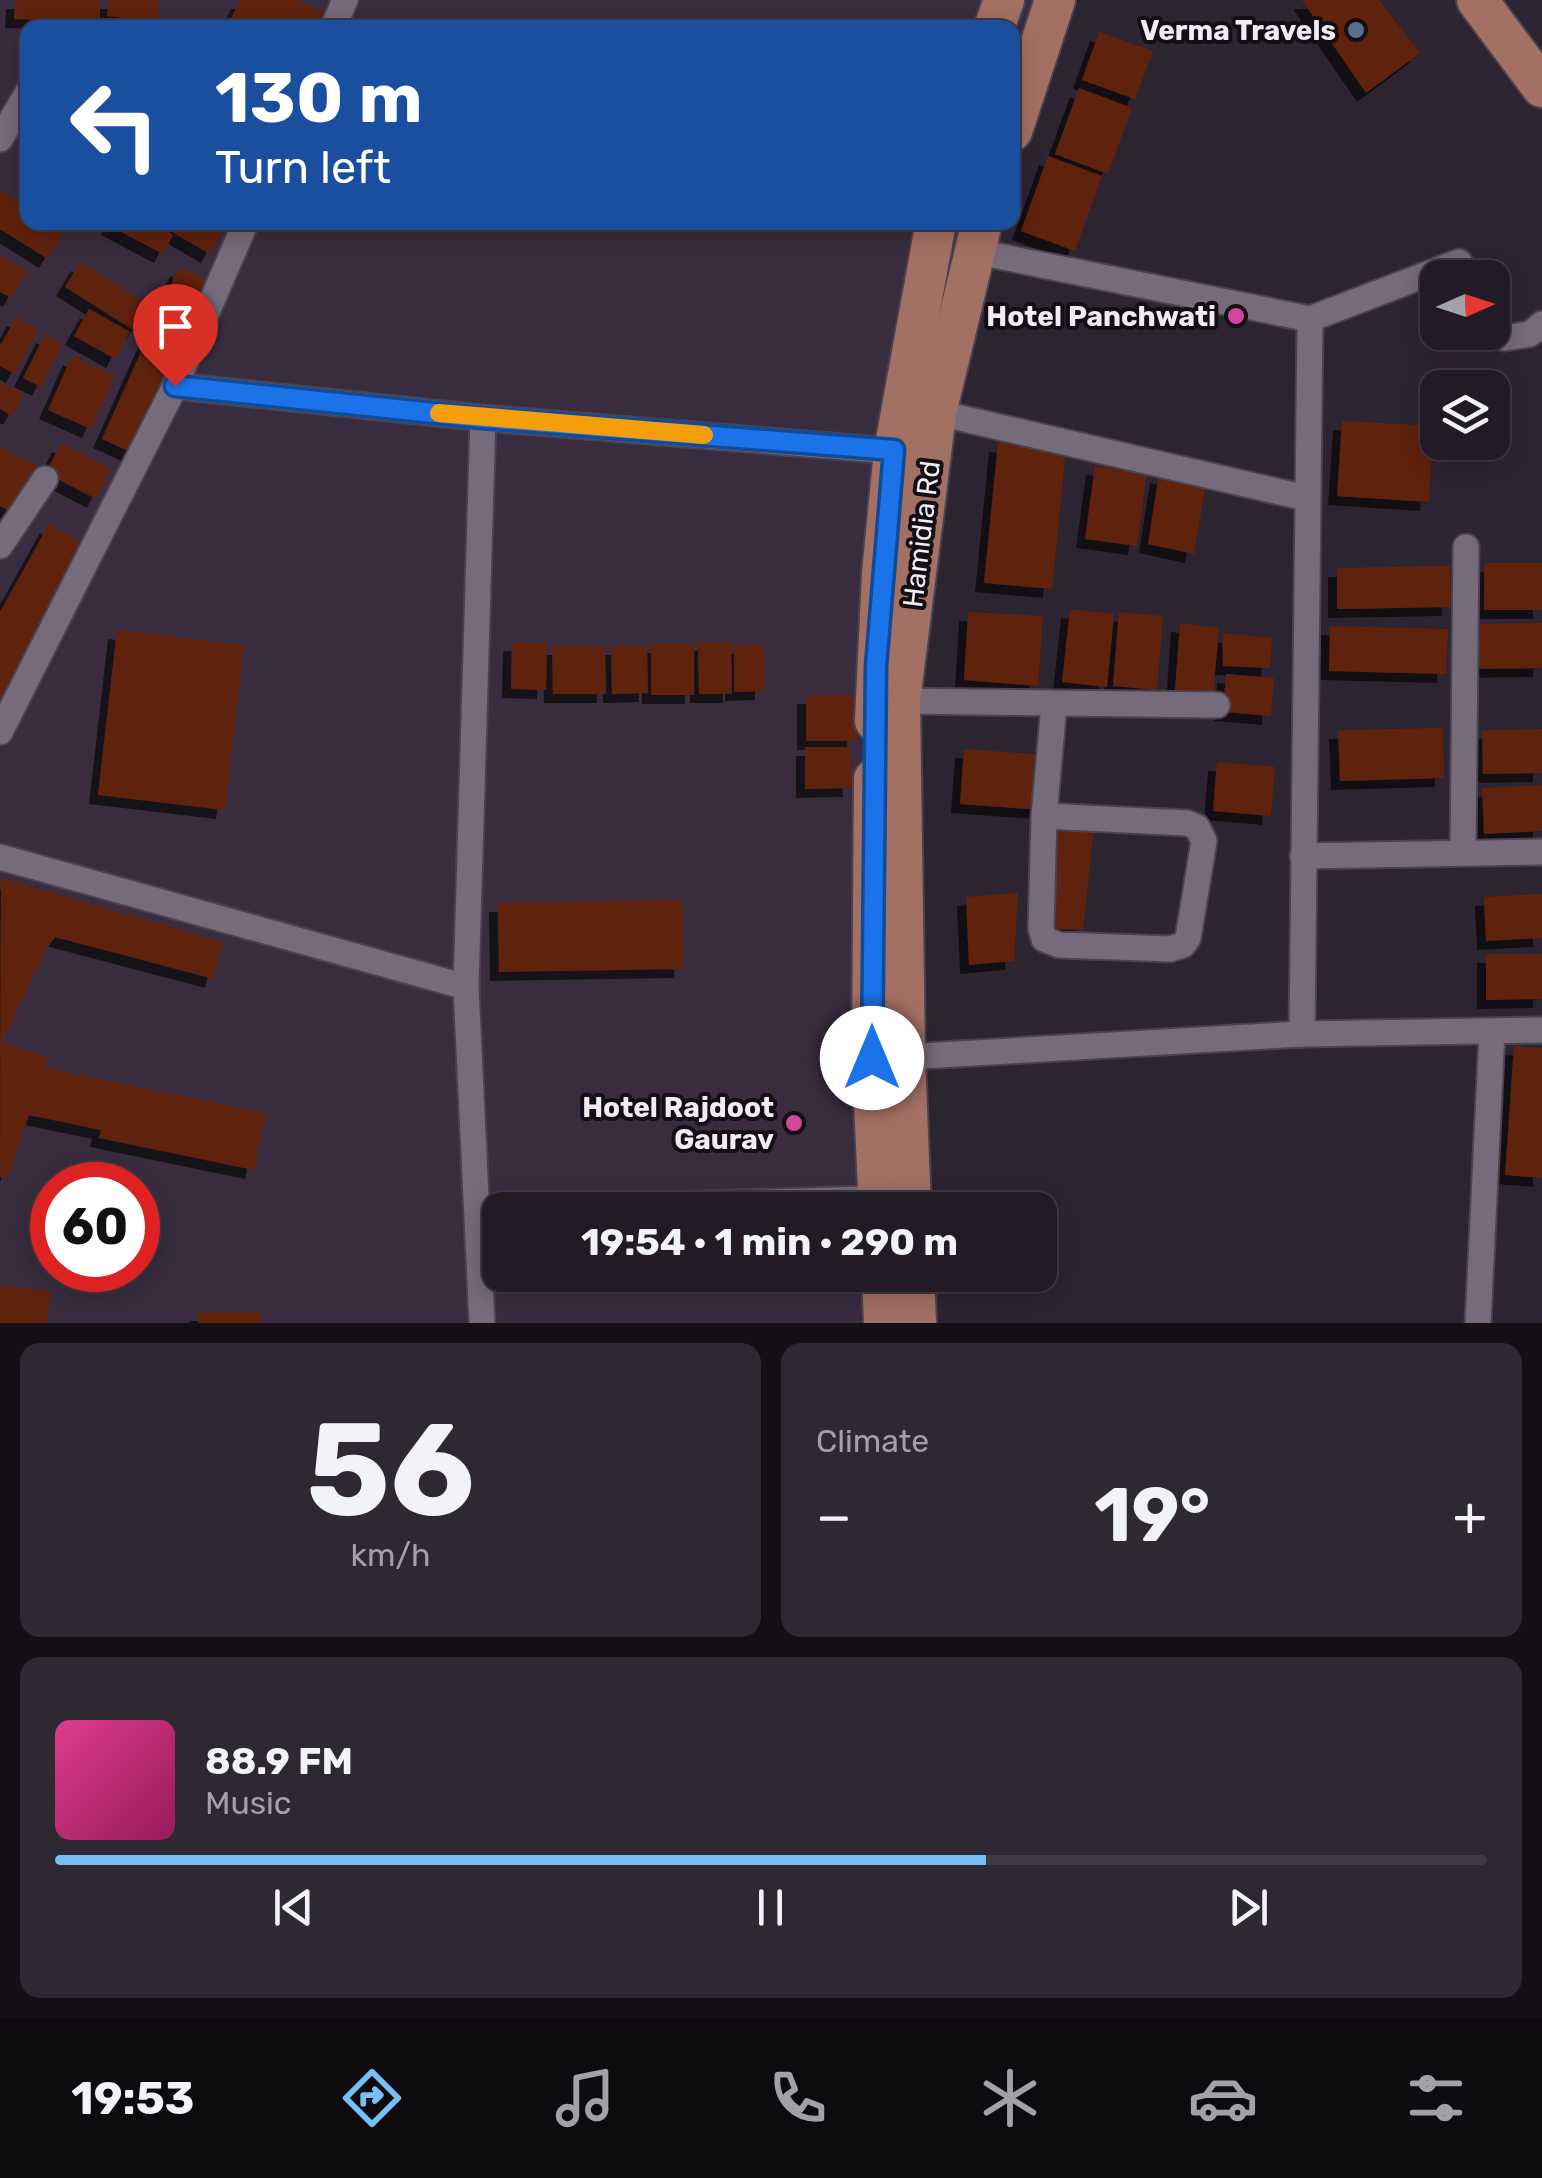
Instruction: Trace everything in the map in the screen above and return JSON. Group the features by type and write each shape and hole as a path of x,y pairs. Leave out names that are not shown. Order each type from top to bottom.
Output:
{"main road":[{"path":"1020,107 1055,0"},
{"path":"1478,0 1542,86"},
{"path":"893,1192 872,1058 876,666 894,450 919,409 935,230"},
{"name":"Hamidia Rd","path":"896,1192 905,1057 900,701 919,409 978,237"},
{"path":"883,1292 884,1323"},
{"path":"915,1292 916,1323"}],"street":[{"path":"0,139 20,105"},
{"path":"0,732 175,386 243,230"},
{"path":"978,237 1310,319 1420,277"},
{"path":"1302,1034 1310,319"},
{"path":"1510,337 1530,334 1542,324"},
{"path":"175,386 482,418 894,450"},
{"path":"919,409 1306,498"},
{"path":"482,418 466,987 486,1192"},
{"path":"0,546 45,478"},
{"path":"1463,852 1466,547"},
{"path":"900,701 1216,705"},
{"path":"1044,816 1187,822 1197,827 1204,842 1188,938 1183,946 1170,950 1059,945 1044,939 1040,930 1044,816 1054,705"},
{"path":"1303,856 1542,852"},
{"path":"0,856 466,987"},
{"path":"905,1057 1302,1034 1542,1030"},
{"path":"1478,1323 1492,1032"},
{"path":"482,1323 484,1292"}],"shaded area":[{"path":"0,0 1054,0 1020,112 1020,20 20,20 20,230 984,230 909,471 921,1192 482,1192 482,1292 922,1292 923,1323 0,1323"}],"building":[{"path":"15,0 100,0 100,20 14,19"},
{"path":"109,0 159,0 157,20 107,16"},
{"path":"240,0 298,0 324,13 321,20 230,20"},
{"path":"1302,0 1379,0 1420,53 1366,93"},
{"path":"1099,32 1153,51 1135,99 1082,80"},
{"path":"1079,88 1132,108 1108,174 1055,154"},
{"path":"1048,156 1102,176 1075,251 1021,231"},
{"path":"0,190 20,202 20,230 65,231 48,259 0,229"},
{"path":"118,230 164,230 173,235 163,254"},
{"path":"173,230 223,230 210,254"},
{"path":"0,256 27,270 12,298 0,292"},
{"path":"80,262 151,306 135,331 65,287"},
{"path":"179,267 212,282 135,454 102,439"},
{"path":"89,309 130,332 115,359 74,336"},
{"path":"16,317 38,329 15,374 0,366 0,346"},
{"path":"45,334 63,343 41,387 23,378"},
{"path":"72,356 115,376 91,429 48,410"},
{"path":"0,381 24,394 12,416 0,409"},
{"path":"1342,421 1420,425 1420,460 1431,460 1429,502 1337,496"},
{"path":"61,443 111,469 96,499 46,473"},
{"path":"998,443 1066,450 1052,589 984,583"},
{"path":"0,448 39,466 16,514 0,506"},
{"path":"1095,466 1147,473 1137,546 1085,539"},
{"path":"1159,474 1206,483 1194,554 1148,544"},
{"path":"49,524 87,546 0,700 0,612"},
{"path":"1484,563 1542,563 1542,610 1484,610"},
{"path":"1450,566 1451,607 1337,609 1337,568"},
{"path":"1070,609 1114,614 1107,687 1062,682"},
{"path":"968,612 1043,616 1038,686 964,680"},
{"path":"1119,612 1163,616 1157,690 1113,686"},
{"path":"1180,623 1219,628 1213,696 1175,691"},
{"path":"1542,623 1542,668 1478,669 1477,624"},
{"path":"1330,626 1448,629 1446,674 1329,671"},
{"path":"117,630 244,645 225,810 98,795"},
{"path":"1222,633 1272,638 1270,668 1223,666"},
{"path":"512,642 547,643 546,690 511,689"},
{"path":"698,642 731,642 732,694 699,694"},
{"path":"651,644 694,644 694,695 651,695"},
{"path":"734,645 764,645 764,691 734,692"},
{"path":"552,646 605,646 606,694 553,694"},
{"path":"611,646 647,646 648,693 612,694"},
{"path":"1226,674 1274,678 1271,716 1223,712"},
{"path":"806,695 856,695 856,741 806,741"},
{"path":"1443,728 1444,778 1340,781 1338,730"},
{"path":"1542,729 1542,773 1483,774 1482,730"},
{"path":"805,747 851,747 852,788 805,789"},
{"path":"964,749 1046,755 1042,810 960,804"},
{"path":"1217,762 1275,767 1271,816 1213,811"},
{"path":"1542,785 1542,831 1484,834 1482,788"},
{"path":"1094,826 1083,930 1051,929 1057,827"},
{"path":"1,878 223,942 214,979 55,937 2,1042 49,1058 45,1068 266,1113 254,1170 99,1138 101,1130 29,1115 7,1179 0,1177"},
{"path":"1018,893 1014,961 969,965 966,897"},
{"path":"1542,894 1542,938 1486,941 1484,897"},
{"path":"682,900 683,969 499,972 498,903"},
{"path":"1486,954 1542,954 1542,999 1486,1000"},
{"path":"1514,1046 1542,1048 1542,1178 1505,1175"},
{"path":"0,1285 51,1292 47,1323 0,1323"},
{"path":"198,1312 261,1312 261,1323 198,1323"}],"slow traffic":[{"path":"439,413 704,435"}],"place":[{"name":"Verma Travels","path":"1356,30"},
{"name":"Hotel Panchwati","path":"1236,316"},
{"name":"Hotel Rajdoot Gaurav","path":"794,1123"}],"route":[{"path":"175,386 482,418 894,450 876,666 872,1058"}]}
